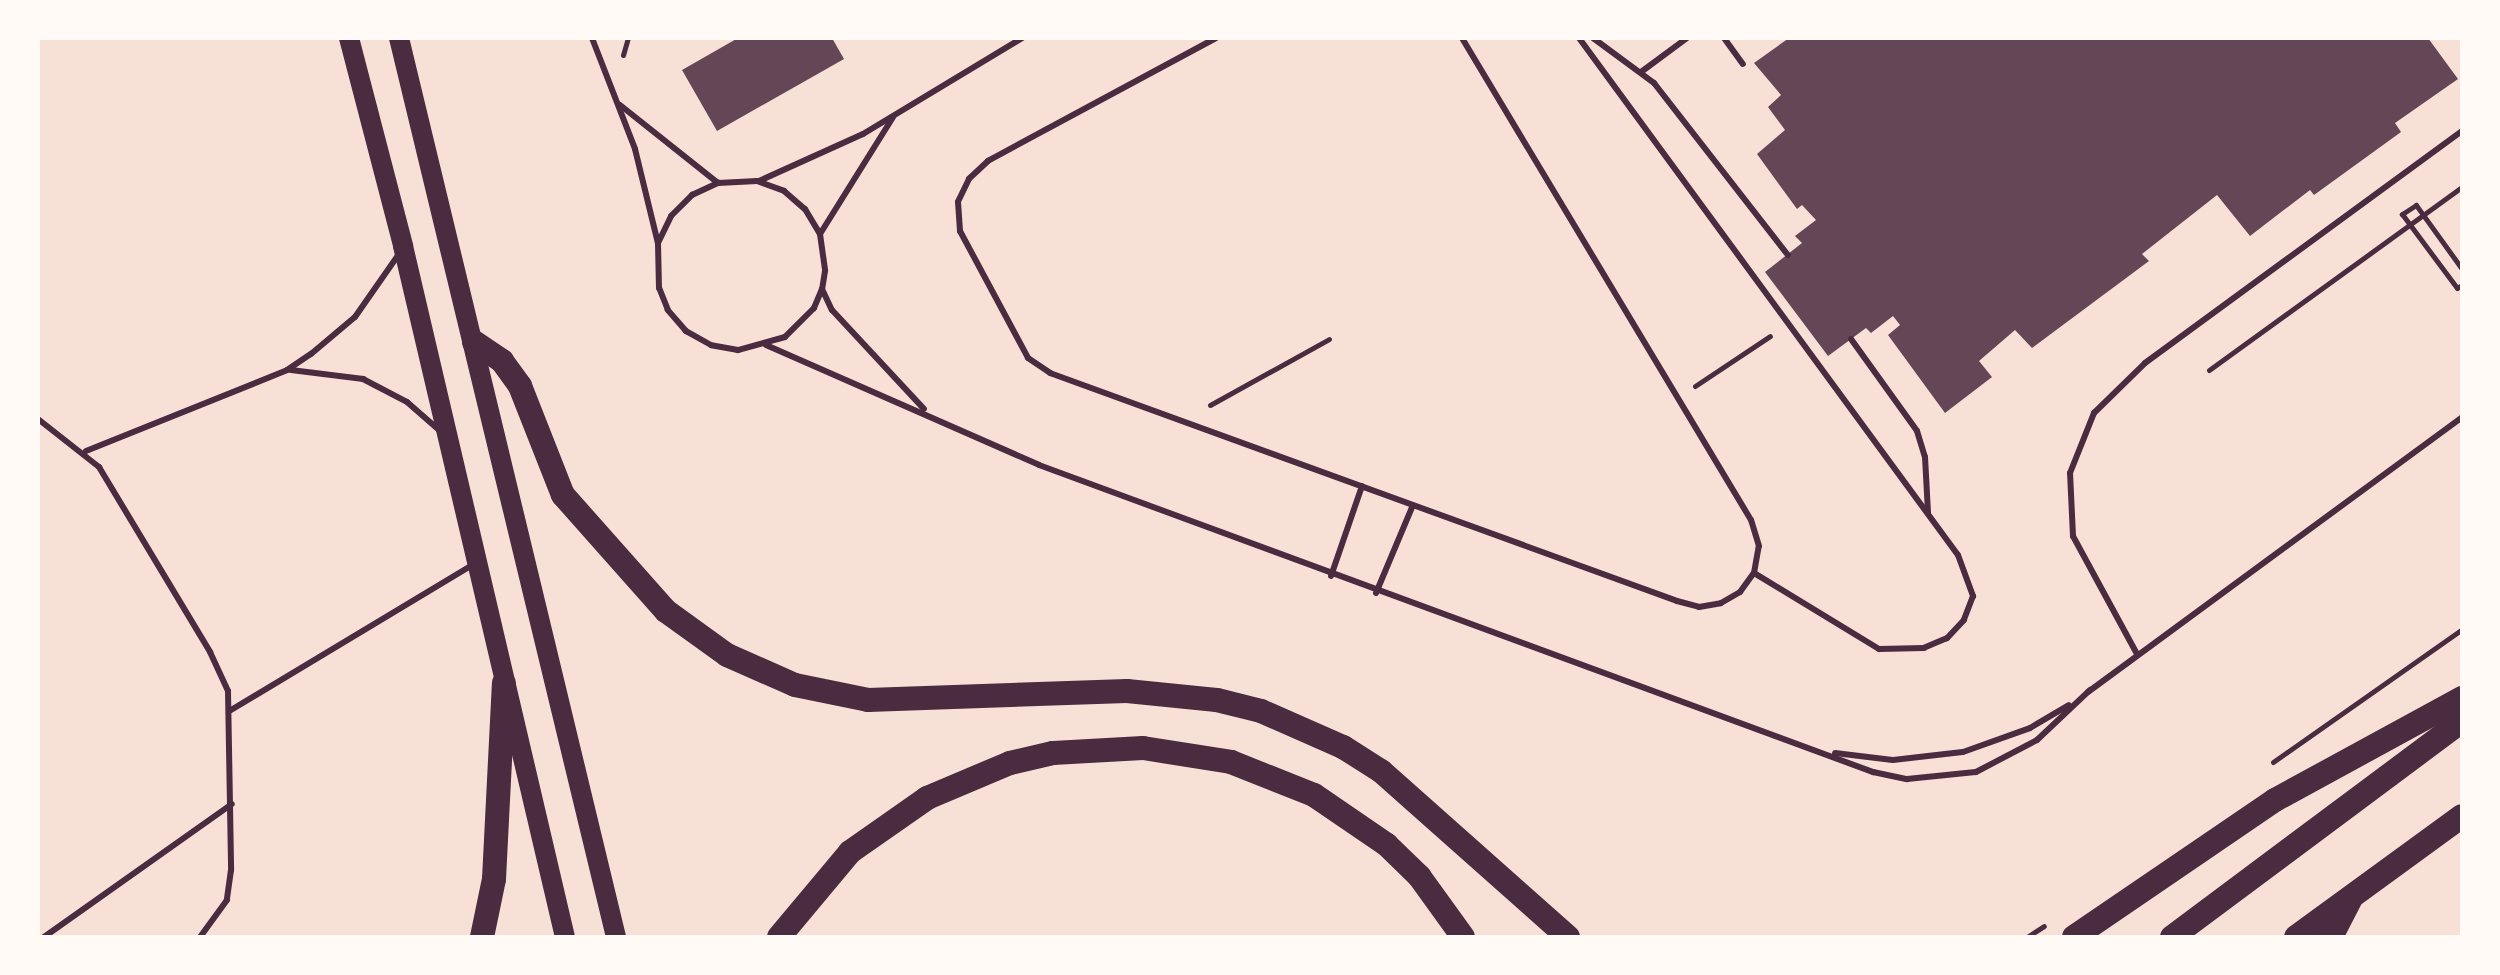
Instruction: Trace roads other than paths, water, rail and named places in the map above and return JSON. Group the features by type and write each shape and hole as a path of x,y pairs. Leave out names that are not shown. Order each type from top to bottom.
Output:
{"highway":[{"path":"474,342 502,361 520,386 563,495 666,611 727,655 795,685 868,700 1127,691 1217,700 1261,711 1343,747 1381,771 1568,937"},
{"path":"482,937 494,879 504,683"},
{"path":"2074,937 2275,800 2462,698"},
{"path":"2172,937 2462,721"},
{"path":"779,937 850,852 927,798 968,778 1039,757 1143,748 1231,762 1314,795 1387,845 1419,876 1463,937"},
{"path":"2296,937 2462,816"},
{"path":"2331,937 2351,896"}],"main road":[{"path":"349,38 403,246 474,564 565,937"},
{"path":"399,38 616,937"}],"lane":[{"path":"592,38 649,196 658,243 659,288 686,331 711,345 738,350 766,345 801,324 822,289 825,271 820,234 805,209 784,191 757,181"},
{"path":"658,243 671,216 692,195 718,183 757,181 828,152 1022,38"},
{"path":"1216,38 988,161 969,179 958,202 960,231 1013,337 1028,358 1050,373 1699,607 1731,598 1754,573 1759,546 1751,520 1462,38"},
{"path":"1579,38 1958,555 1973,596 1955,629 1924,648 1879,649 1854,638 1754,573"},
{"path":"1593,38 1641,72 1666,97 1788,255"},
{"path":"1641,72 1687,38"},
{"path":"1724,38 1743,64"},
{"path":"617,103 718,183"},
{"path":"820,234 895,114"},
{"path":"2137,654 2073,536 2070,473 2094,413 2145,363 2462,131"},
{"path":"86,451 287,370 355,317 403,246"},
{"path":"822,289 845,330 930,415"},
{"path":"1851,339 1917,431 1925,457 1928,513"},
{"path":"766,345 1039,465 1376,593 1822,750 1873,772 1907,779 1976,772 2037,740 2090,690"},
{"path":"287,370 363,379 407,402 445,437"},
{"path":"1822,750 1893,760 1963,752 2030,728 2090,690 2462,417"},
{"path":"38,419 86,451 210,652 231,710 232,804 227,900 200,937"},
{"path":"1331,576 1362,486"},
{"path":"1376,593 1413,505"},
{"path":"231,710 474,564"},
{"path":"44,937 232,804"}]}
